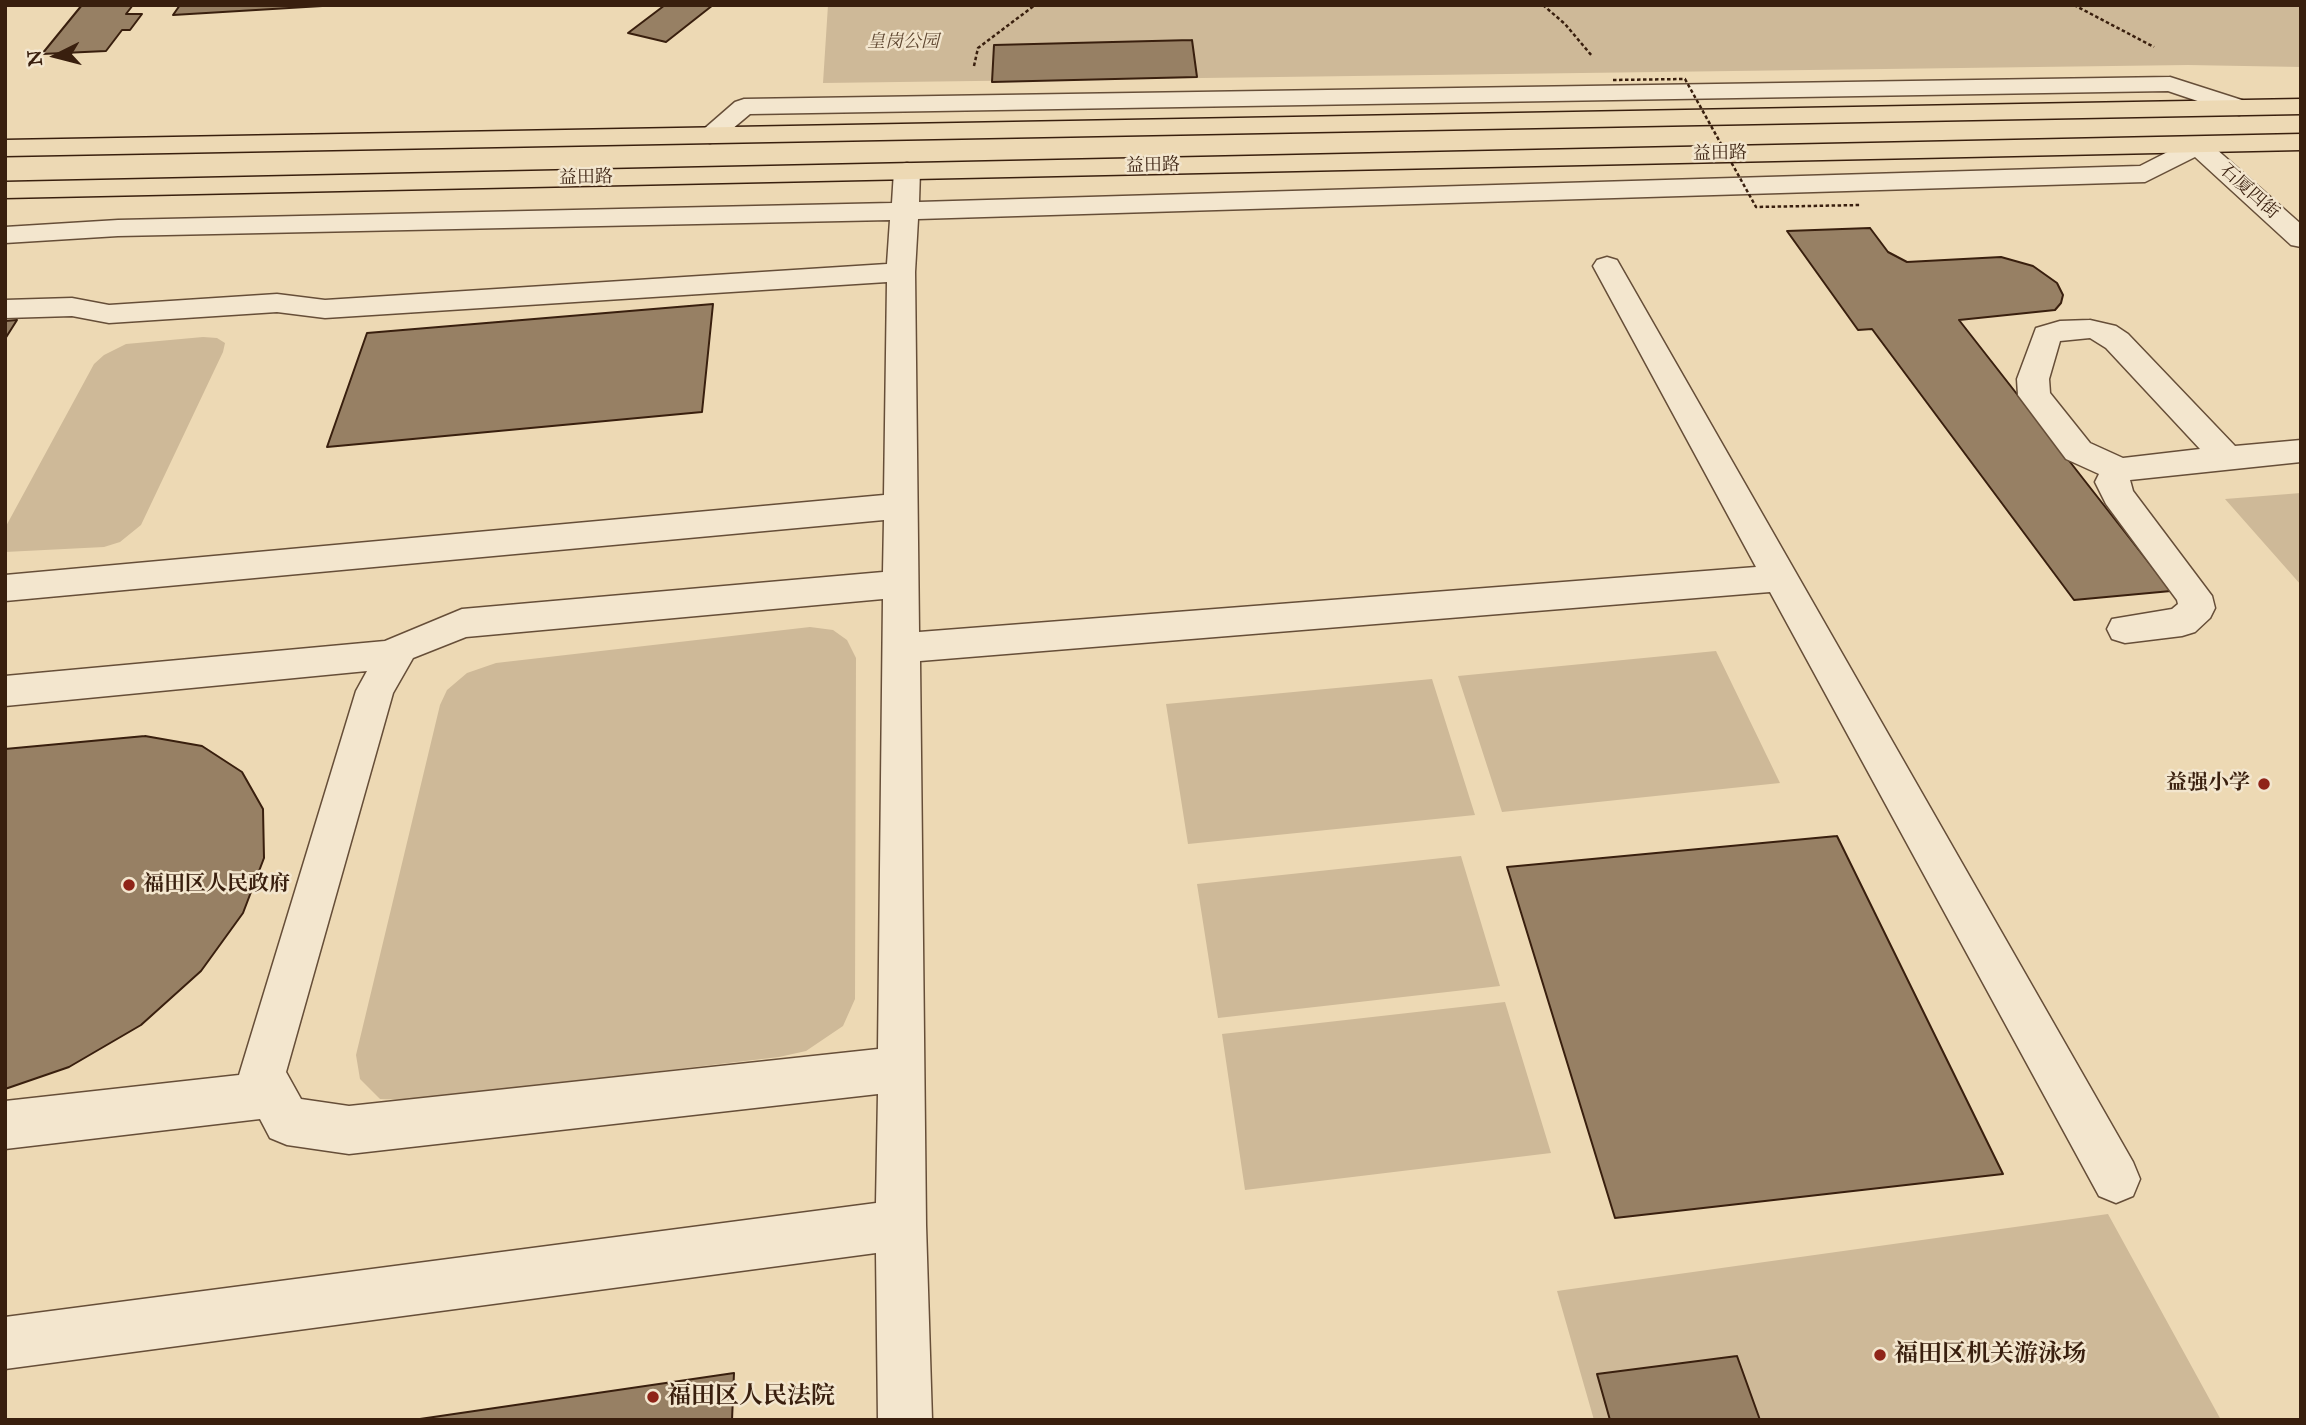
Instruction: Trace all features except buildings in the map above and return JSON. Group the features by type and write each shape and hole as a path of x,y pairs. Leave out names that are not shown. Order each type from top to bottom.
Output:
{"main road":[{"name":"益田路","path":"5,148 2301,106"},
{"name":"益田路","path":"5,191 2301,142"}],"street":[{"path":"710,135 744,107 2170,83 2239,107"},
{"path":"1788,90 1803,115"},
{"path":"5,235 118,228 905,211 2146,174 2196,145"},
{"name":"石厦四街","path":"2196,145 2301,239"},
{"path":"905,1420 900,1069 901,272 907,171"},
{"path":"1607,266 2116,1179"},
{"path":"5,310 72,307 109,314 277,303 325,309 901,272"},
{"path":"2226,457 2111,337 2090,329 2075,328 2047,335 2033,379 2034,395 2078,451 2120,470 2301,451"},
{"path":"2120,470 2112,482 2118,496 2194,596 2197,608 2182,622 2125,629"},
{"path":"5,588 901,506"},
{"path":"901,648 1781,578"},
{"path":"900,1069 349,1130 287,1121 262,1075 375,691 400,649 462,623 902,584"},
{"path":"5,691 397,654"},
{"path":"5,1125 273,1094"},
{"path":"5,1343 901,1225"}],"path":[{"path":"974,68 978,48 1035,5"},
{"path":"1543,5 1565,24 1592,55"},
{"path":"2074,5 2165,53"},
{"path":"1612,78 1685,79 1756,207 1861,205"}],"green space":[{"name":"皇岗公园","path":"828,5 2301,5 2301,67 2188,65 823,83"},
{"path":"217,338 225,343 223,352 141,525 120,542 104,547 5,552 5,528 94,364 104,355 126,344"},
{"path":"2301,493 2301,585 2225,499"},
{"path":"810,627 833,630 847,640 856,658 855,999 843,1026 806,1051 779,1057 415,1100 380,1099 360,1079 356,1055 440,705 447,690 467,673 496,663"},
{"path":"1716,651 1780,783 1502,812 1458,676"},
{"path":"1432,679 1475,815 1188,844 1166,704"},
{"path":"1461,856 1500,986 1218,1018 1197,884"},
{"path":"1505,1002 1551,1153 1245,1190 1222,1034"},
{"name":"福田区机关游泳场","path":"2108,1214 2221,1420 1594,1420 1557,1291"}],"place":[{"name":"益强小学","path":"2264,784"},
{"name":"福田区人民政府","path":"129,885"},
{"name":"福田区机关游泳场","path":"1880,1355"},
{"name":"福田区人民法院","path":"653,1397"}]}
